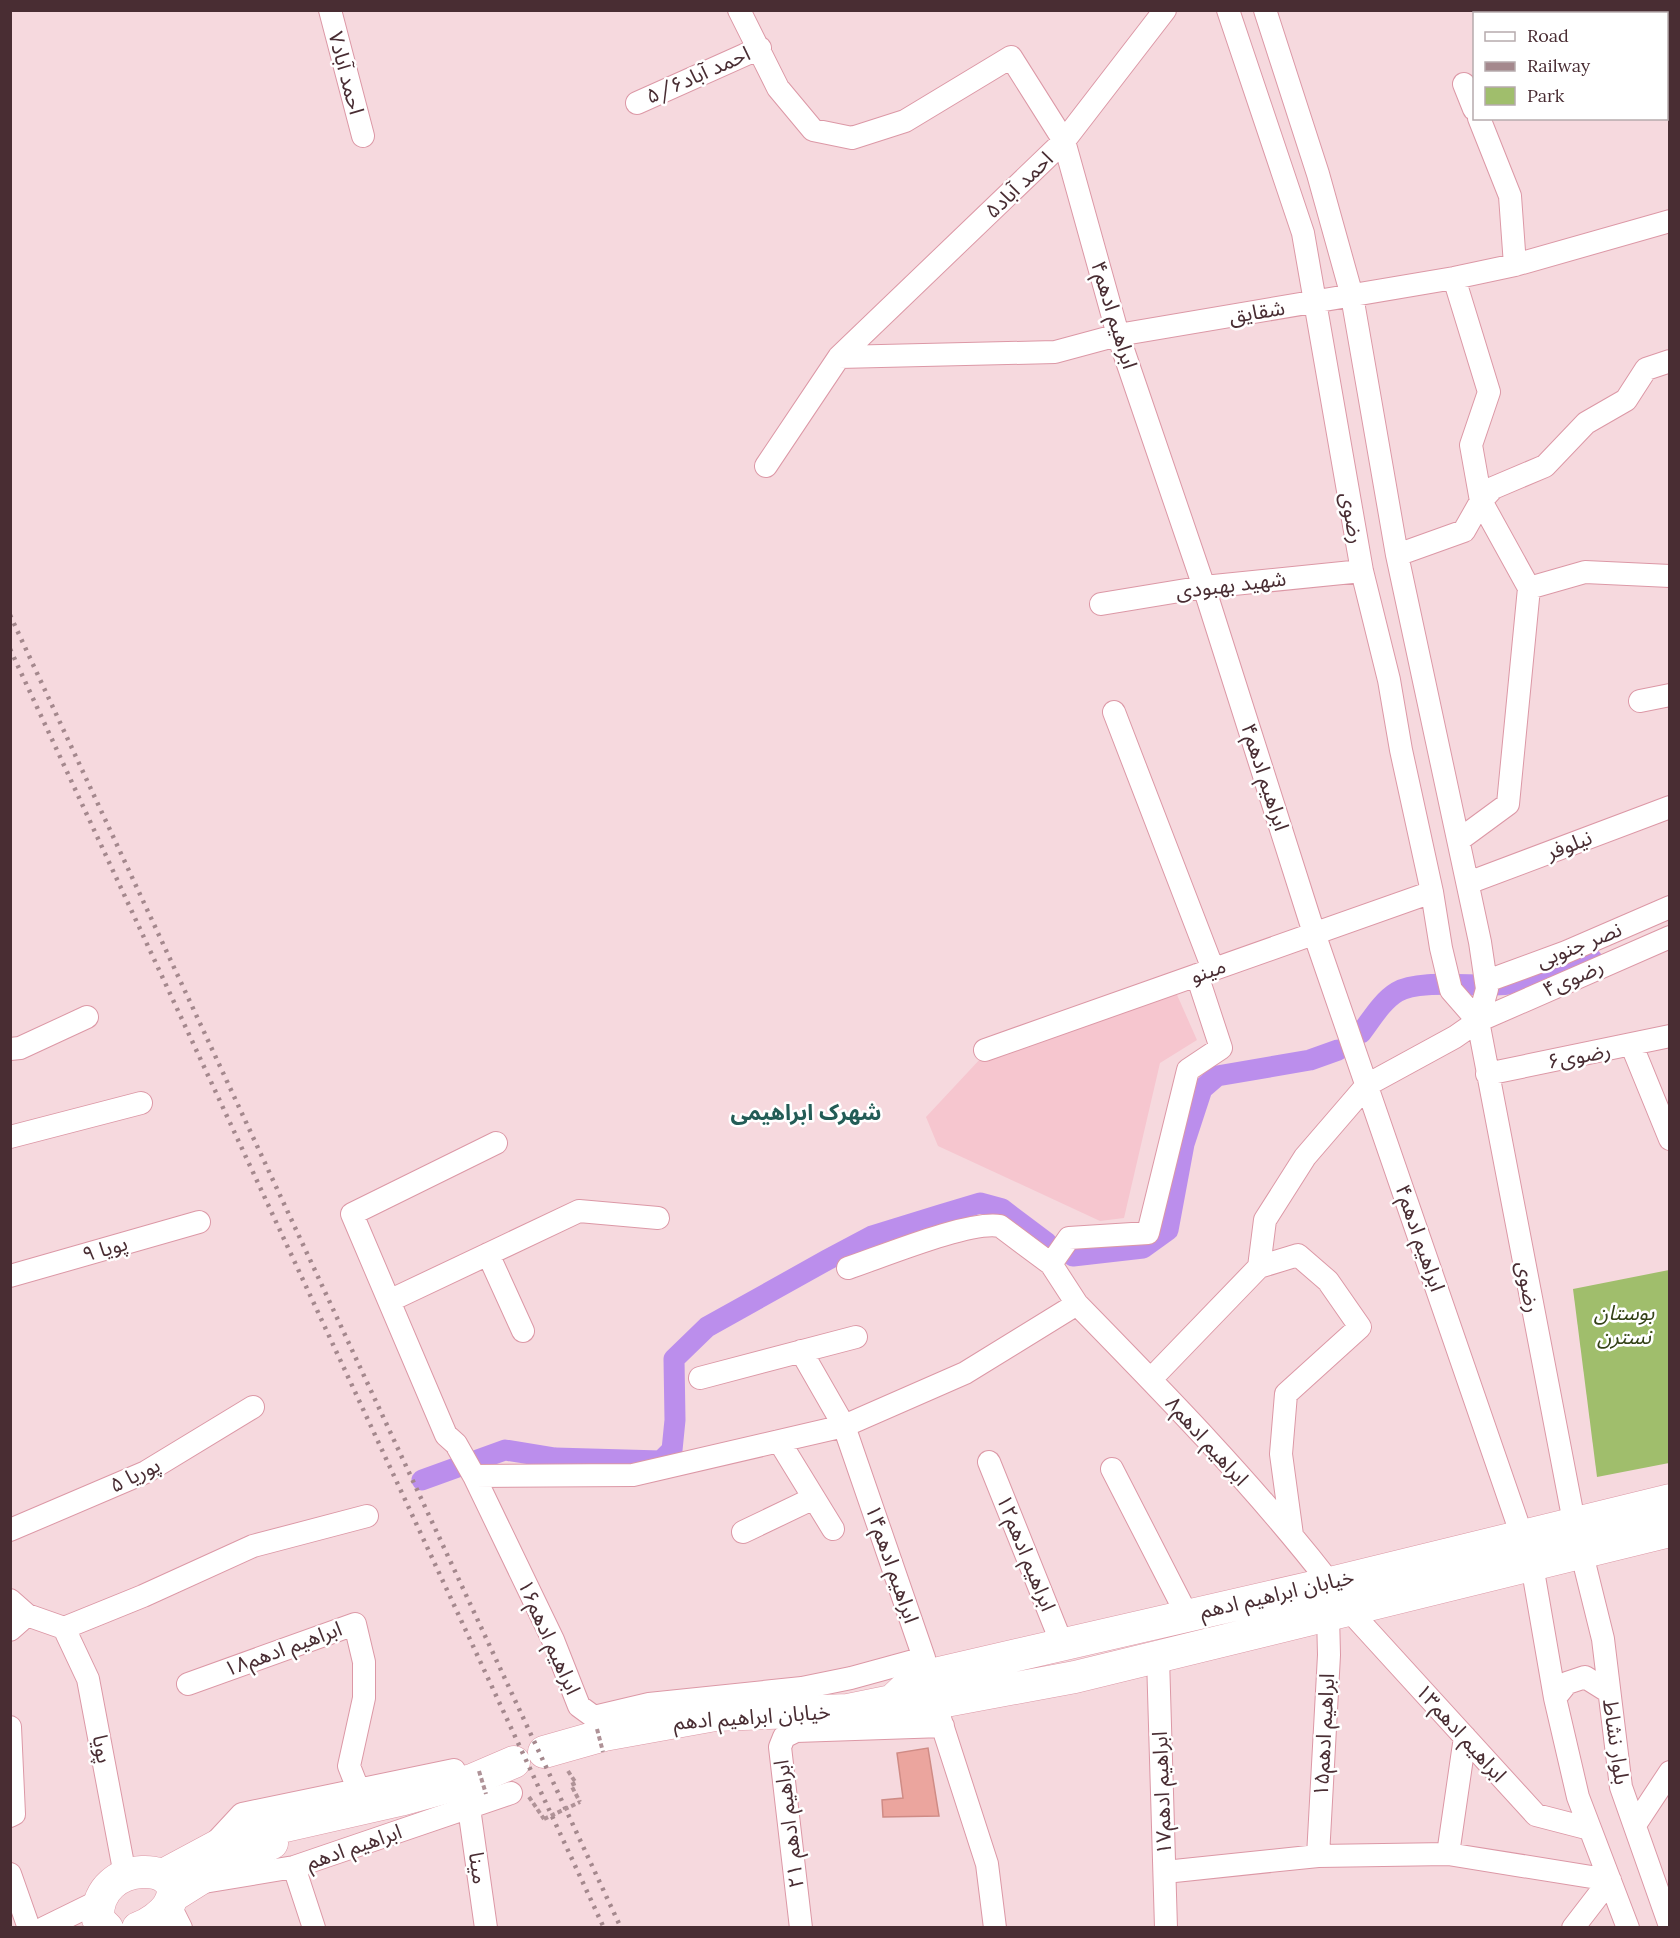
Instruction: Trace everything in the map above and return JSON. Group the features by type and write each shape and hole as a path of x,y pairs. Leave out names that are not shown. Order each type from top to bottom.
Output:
{"street":[{"name":"احمد آباد۷","path":"330,10 363,136"},
{"name":"احمد آباد۵","path":"740,10 778,88 813,130 852,138 905,121 1011,57 1064,141 839,357 766,466"},
{"path":"1064,141 1165,10"},
{"name":"رضوی","path":"1228,10 1303,233 1362,571 1389,680 1401,750 1451,990 1478,1021"},
{"name":"رضوی","path":"1265,10 1318,174 1352,296 1397,555 1459,840 1488,989 1478,1021 1581,1553"},
{"name":"احمد آباد۵/۶","path":"637,103 760,48"},
{"path":"1464,84 1473,106"},
{"path":"1480,120 1510,196 1515,265"},
{"name":"ابراهیم ادهم۴","path":"1064,141 1118,335 1204,587 1314,933 1532,1565"},
{"name":"شقایق","path":"839,357 1055,352 1118,335 1454,278 1515,265 1670,221"},
{"path":"1454,278 1489,392 1471,445 1481,501 1529,588 1508,804 1459,840"},
{"path":"1397,555 1464,531 1481,501 1493,488 1545,466 1586,423 1626,400 1646,369 1670,361"},
{"name":"شهید بهبودی","path":"1101,604 1204,587 1362,571"},
{"path":"1529,588 1585,572 1670,576"},
{"path":"1389,680 1423,671"},
{"path":"1640,701 1670,695"},
{"path":"848,1268 969,1228 990,1224 1000,1226 1052,1264 1069,1238 1148,1233 1188,1070 1221,1048 1205,972 1114,712"},
{"name":"نیلوفر","path":"1468,884 1670,807"},
{"name":"مینو","path":"985,1050 1432,892"},
{"name":"نصر جنوبی","path":"1486,981 1566,952 1670,907"},
{"name":"رضوی۴","path":"1367,1085 1455,1037 1478,1021 1670,937"},
{"path":"10,1049 20,1048 87,1017"},
{"name":"رضوی۶","path":"1487,1074 1632,1046 1670,1036"},
{"path":"1632,1046 1670,1139"},
{"path":"1259,1267 1265,1220 1305,1157 1367,1085"},
{"path":"10,1137 141,1103"},
{"path":"496,1143 352,1214 446,1435 456,1444 474,1476 633,1475 844,1426 965,1373 1077,1304"},
{"path":"389,1301 579,1211 658,1218"},
{"name":"پویا ۹","path":"10,1276 199,1222"},
{"path":"488,1254 524,1331"},
{"path":"1151,1379 1259,1267 1298,1255 1328,1281 1360,1327 1286,1394 1281,1454 1292,1535"},
{"name":"ابراهیم ادهم۸","path":"1052,1264 1077,1304 1151,1379 1292,1535 1330,1583"},
{"path":"700,1378 856,1337"},
{"name":"ابراهیم ادهم۱۴","path":"801,1352 844,1426 933,1691 987,1864 995,1928"},
{"name":"پوریا ۵","path":"10,1530 146,1472 253,1407"},
{"path":"779,1440 833,1529"},
{"name":"ابراهیم ادهم۱۲","path":"989,1462 1062,1644"},
{"path":"1113,1469 1187,1615"},
{"name":"ابراهیم ادهم۱۶","path":"474,1476 553,1640 579,1706 594,1718 649,1704 802,1688 851,1678 933,1691"},
{"path":"743,1532 814,1498"},
{"name":"خیابان ابراهیم ادهم","path":"933,1691 1062,1644 1330,1583 1670,1500"},
{"path":"10,1600 19,1622 64,1628 143,1596 253,1546 367,1516"},
{"name":"خیابان ابراهیم ادهم","path":"555,1760 658,1724 715,1715 848,1710 933,1691 1158,1658 1670,1531"},
{"name":"بلوار نشاط","path":"1581,1553 1603,1639 1621,1786 1635,1825 1659,1864 1670,1926"},
{"path":"1532,1565 1555,1698 1578,1797 1629,1928"},
{"name":"ابراهیم ادهم۱۳","path":"1338,1612 1465,1737 1536,1815 1590,1829"},
{"name":"ابراهیم ادهم۱۵","path":"1318,1856 1329,1655 1338,1612"},
{"name":"ابراهیم ادهم۱۸","path":"188,1684 355,1624 364,1662 364,1698 350,1766 358,1789"},
{"name":"پویا","path":"64,1628 88,1679 125,1875"},
{"name":"ابراهیم ادهم۱۷","path":"1158,1658 1166,1928"},
{"path":"1555,1698 1567,1683 1585,1677 1609,1692"},
{"name":"ابراهیم ادهم ۲۱","path":"801,1928 780,1747 784,1737 796,1731 933,1691"},
{"path":"10,1727 14,1814 10,1816"},
{"path":"1448,1854 1465,1737"},
{"path":"138,1928 164,1912 213,1846 242,1815 358,1789 492,1765"},
{"path":"213,1846 232,1838 282,1825 312,1822 472,1780 492,1765"},
{"path":"1635,1825 1670,1772"},
{"name":"ابراهیم ادهم","path":"176,1897 230,1880 294,1867 477,1801 520,1794"},
{"name":"مینا","path":"477,1801 486,1928"},
{"path":"176,1897 312,1822"},
{"path":"1165,1872 1318,1856 1448,1854 1610,1880"},
{"path":"294,1867 314,1928"},
{"path":"44,1928 102,1915 105,1890 125,1875 150,1870 176,1897"},
{"path":"10,1874 29,1928"},
{"path":"1573,1928 1610,1880"}],"path":[{"path":"597,1729 603,1752"},
{"path":"520,1794 544,1819 580,1802 571,1785 576,1783 555,1760"},
{"path":"477,1801 492,1765"}],"shaded area":[{"path":"1174,988 1197,1040 1160,1063 1124,1218 1100,1221 938,1146 926,1117 982,1057"}],"green space":[{"name":"بوستان نسترن","path":"1669,1270 1669,1463 1597,1477 1573,1289"}],"building":[{"path":"928,1748 939,1816 883,1817 882,1800 903,1798 897,1753"}],"waterway":[{"path":"1361,1033 1386,1000 1407,988 1435,984 1508,984 1550,974 1592,959"},
{"path":"1073,1256 1143,1248 1168,1230 1184,1144 1202,1089 1217,1076 1310,1060 1338,1050"},
{"path":"422,1480 505,1450 555,1458 661,1461 672,1450 675,1420 674,1359 707,1327 872,1236 980,1203 1002,1209 1047,1243"}],"railway":[{"path":"10,615 621,1928"},
{"path":"10,649 604,1928"}],"district":[{"name":"شهرک ابراهیمی","path":"806,1112"}]}
